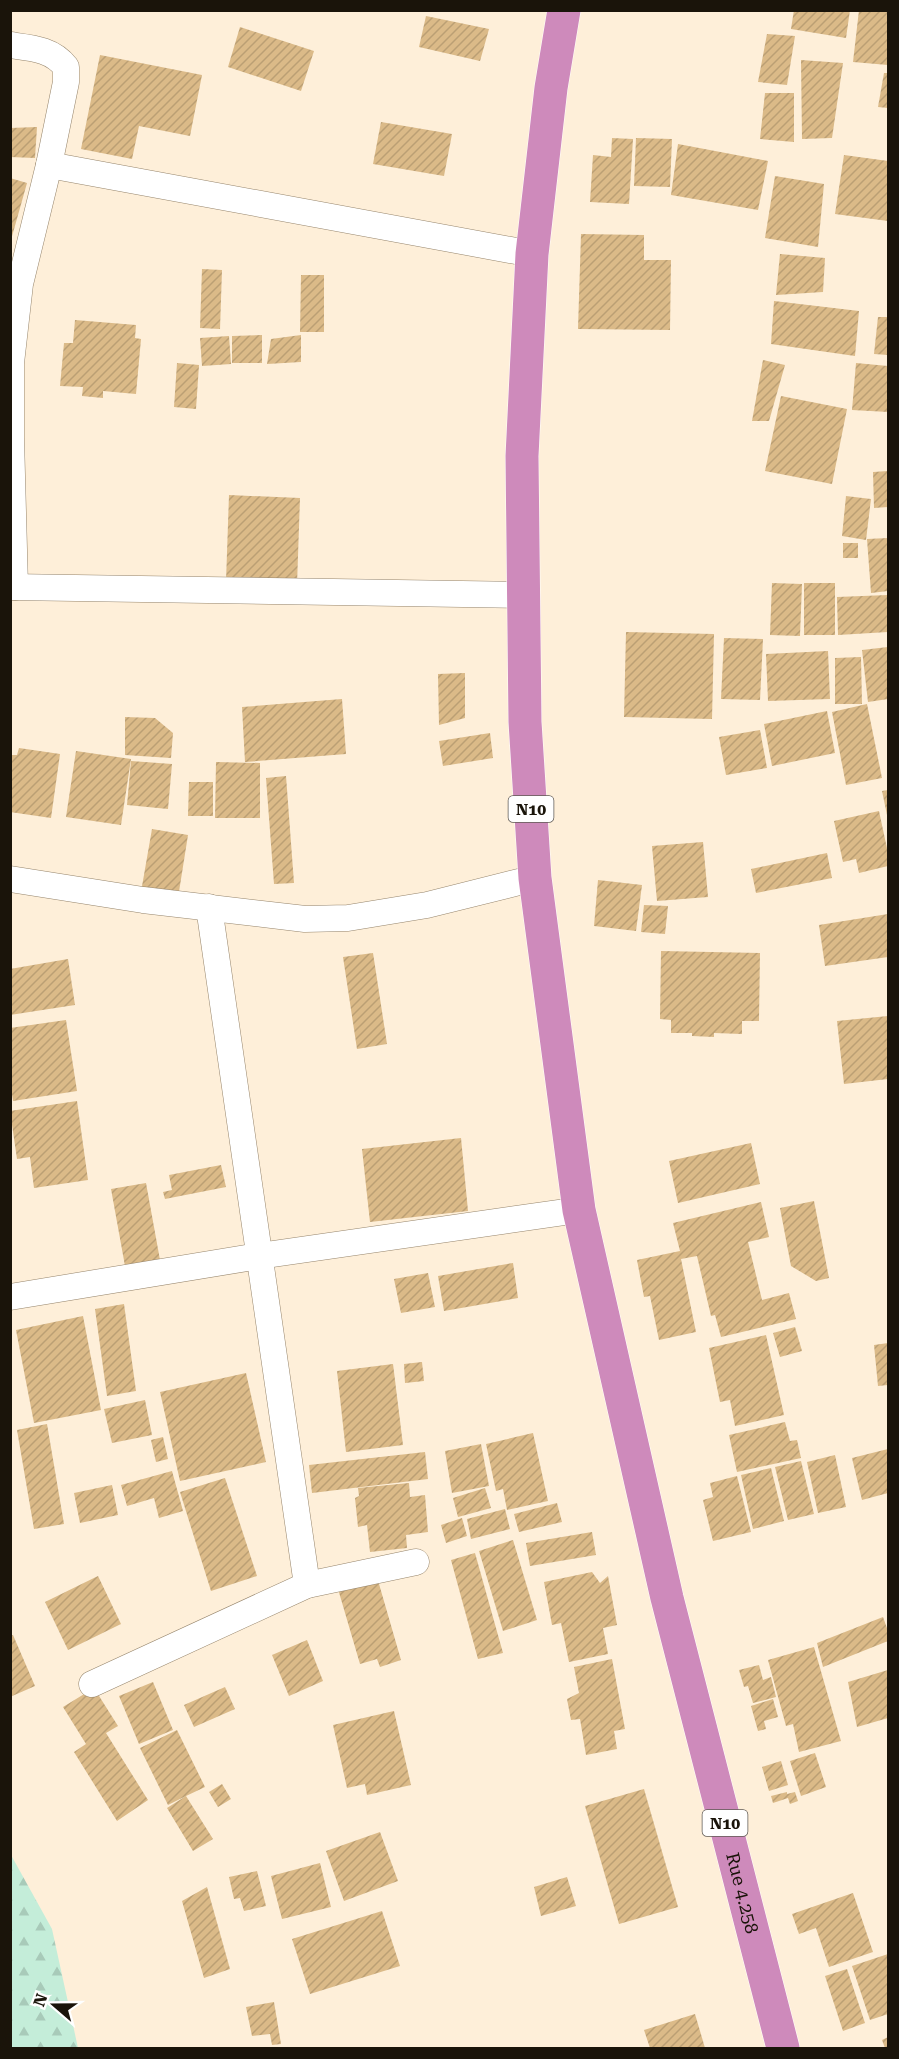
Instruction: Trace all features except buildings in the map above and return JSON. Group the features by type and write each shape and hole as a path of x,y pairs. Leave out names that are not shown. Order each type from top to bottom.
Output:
{"highway":[{"name":"N10","path":"564,10 551,88 532,254 522,456 525,722 535,878 579,1210"},
{"name":"Rue 4.258","path":"579,1210 668,1598 783,2049"}],"street":[{"path":"10,45 43,50 59,58 66,68 66,82 49,165 20,284 13,330 11,363 13,587 524,595"},
{"path":"49,165 532,254"},
{"path":"10,879 143,900 305,919 348,918 427,905 535,878"},
{"path":"209,907 307,1585"},
{"path":"10,1297 258,1256 579,1210"},
{"path":"92,1684 307,1585 416,1562"}],"green space":[{"path":"11,1855 52,1929 78,2048 11,2048"}]}
